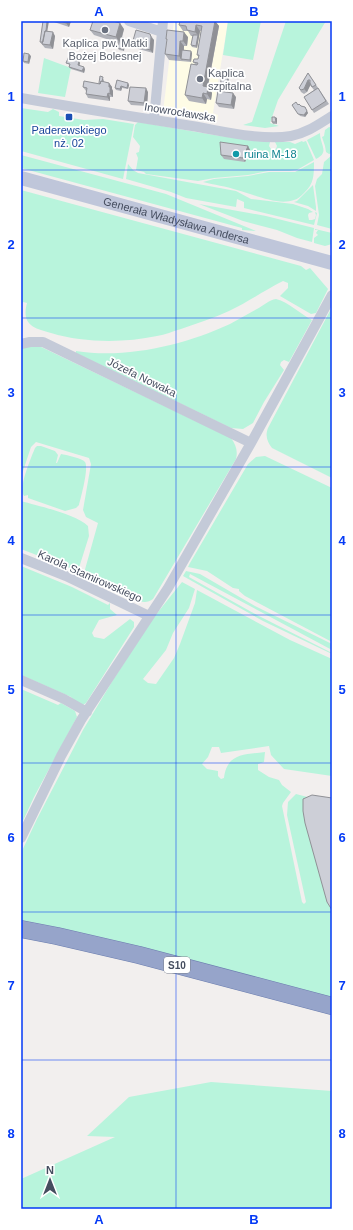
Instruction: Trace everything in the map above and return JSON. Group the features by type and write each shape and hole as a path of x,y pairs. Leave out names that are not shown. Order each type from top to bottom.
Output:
{"highway":[{"name":"S10","path":"21,929 139,955 332,1006"}],"main road":[{"name":"Generała Władysława Andersa","path":"21,178 332,263"}],"street":[{"path":"129,21 162,32"},
{"path":"154,120 163,21"},
{"name":"Inowrocławska","path":"21,98 256,136 273,137 292,136 302,133 332,116"},
{"path":"21,838 61,756 87,712 168,588 252,443 332,295"},
{"name":"Józefa Nowaka","path":"21,344 43,342 252,443"},
{"name":"Karola Stamirowskiego","path":"21,558 66,576 149,616"},
{"path":"21,680 64,699 87,712"}],"shaded area":[{"path":"174,21 228,21 213,113 218,115 217,121 163,112"}],"green space":[{"path":"228,21 261,21 253,60 223,55"},
{"path":"286,21 326,21 278,100 270,123 279,126 265,128 243,125 252,122"},
{"path":"44,58 71,68 65,97 38,93"},
{"path":"21,108 48,112 53,109 59,112 59,116 84,120 103,119 134,124 123,179 21,151"},
{"path":"138,122 220,136 270,142 269,146 271,149 276,149 277,146 275,142 290,142 295,144 306,141 314,160 297,170 268,171 198,181 146,174 136,170 138,158 136,153 139,152 140,146 133,137 135,125"},
{"path":"329,127 332,128 332,153 329,154 326,152 322,137 324,136 325,130"},
{"path":"320,133 323,154 316,159 307,140"},
{"path":"21,155 166,194 256,231 242,230 242,228 21,168"},
{"path":"332,155 332,229 317,225 319,215 315,186 317,179 322,174 324,162"},
{"path":"314,162 312,183 302,195 294,200 280,202 273,201 229,187 203,182 214,179 248,176 269,172 295,172"},
{"path":"128,164 138,173 236,191 251,199 293,204 313,212 309,213 308,215 309,220 315,219 315,212 317,213 314,225 244,208 244,202 237,199 236,207 186,198 126,179"},
{"path":"313,185 316,211 308,206 294,202 297,201"},
{"path":"21,190 301,266 306,270 310,268 328,289 316,313 311,314 280,296 288,288 288,283 283,281 223,314 160,335 131,340 104,341 77,339 45,331 34,327 27,321 27,303 23,302 21,305"},
{"path":"199,204 266,216 314,228 312,242 277,230 243,221"},
{"path":"315,229 332,233 332,244 325,246 314,243 314,238 318,235 316,233 318,230"},
{"path":"276,299 312,320 289,362 284,360 281,362 280,365 284,370 253,423 243,429 231,428 76,353 76,351 95,353 135,352 175,344 213,332"},
{"path":"332,307 332,478 272,448 268,441 267,431"},
{"path":"37,345 231,438 235,446 237,451 236,459 153,599 150,601 139,601 84,573 98,523 86,517 83,510 91,464 89,458 36,442 31,447 21,477 21,347"},
{"path":"37,446 55,451 58,455 56,463 61,454 77,458 85,462 86,470 84,483 79,505 76,508 65,511 28,498 28,495 24,496 24,480"},
{"path":"265,456 332,488 332,642 245,596 239,591 239,589 233,588 207,571 188,567 248,464 256,457"},
{"path":"21,501 66,514 88,526 89,536 78,571 21,549"},
{"path":"21,566 72,587 108,605 110,603 110,609 117,615 99,620 92,633 94,637 104,639 130,619 134,622 134,627 86,703 83,705 74,702 71,697 21,675"},
{"path":"186,571 200,574 255,606 332,644 332,650 190,574 189,577 257,615 332,654 263,621 183,576"},
{"path":"182,582 195,589 189,608 173,633 166,650 143,679 148,683 156,684 174,658 195,603 197,590 290,640 332,659 332,776 284,769 271,755 269,746 221,753 219,747 212,747 208,757 202,764 207,769 218,771 218,776 221,779 224,778 229,764 233,760 244,755 265,752 264,762 258,764 258,770 269,777 279,780 282,785 291,792 282,806 302,902 304,904 306,902 287,815 288,802 296,794 315,799 332,910 332,998 138,946 21,920 21,853 37,819 83,730 113,680 154,617"},
{"path":"21,689 58,705 61,703 75,711 77,717 34,797 21,825"},
{"path":"211,1082 332,1091 332,1209 21,1209 21,1179 115,1137 87,1136 129,1097"}],"building":[{"path":"43,21 47,21 46,31 43,42 40,42"},
{"path":"93,21 113,21 120,23 116,37 90,30"},
{"path":"180,21 215,21 203,86 208,87 207,94 203,93 202,98 185,95 191,64 197,65 198,63 193,62 194,59 198,59 199,55 197,55 202,26 196,25 195,32 187,30 186,26 179,25"},
{"path":"136,30 150,34 150,50 132,44"},
{"path":"167,30 184,32 183,41 180,41 179,56 165,54"},
{"path":"45,31 53,32 50,45 42,44"},
{"path":"193,35 198,35 196,46 191,45"},
{"path":"120,37 124,38 122,49 118,48"},
{"path":"182,50 191,51 190,60 181,59"},
{"path":"24,53 29,54 28,62 23,61"},
{"path":"69,56 72,59 79,61 78,65 84,67 82,71 69,67 70,64 66,63"},
{"path":"308,73 316,85 312,87 310,80 308,80 304,89 301,90 299,88"},
{"path":"222,74 228,75 226,88 220,87"},
{"path":"100,76 103,77 100,84 99,83"},
{"path":"117,80 128,83 127,88 121,86 120,89 115,88"},
{"path":"84,81 100,84 101,81 109,83 110,94 108,93 107,97 86,94 87,88 83,87"},
{"path":"130,87 146,88 144,103 128,101"},
{"path":"318,88 326,101 312,110 304,97"},
{"path":"218,91 233,93 231,105 216,103"},
{"path":"296,102 298,105 299,104 305,107 307,111 304,115 298,114 292,105"},
{"path":"272,117 275,117 276,122 272,122"},
{"name":"ruina M-18","path":"220,142 248,146 243,158 221,155"},
{"path":"312,795 332,798 332,910 327,902 305,823 303,799"}],"place":[{"name":"Kaplica pw. Matki Bożej Bolesnej","path":"105,30"},
{"name":"Kaplica szpitalna","path":"200,79"},
{"name":"Paderewskiego nż. 02","path":"69,117"},
{"name":"ruina M-18","path":"236,154"}]}
